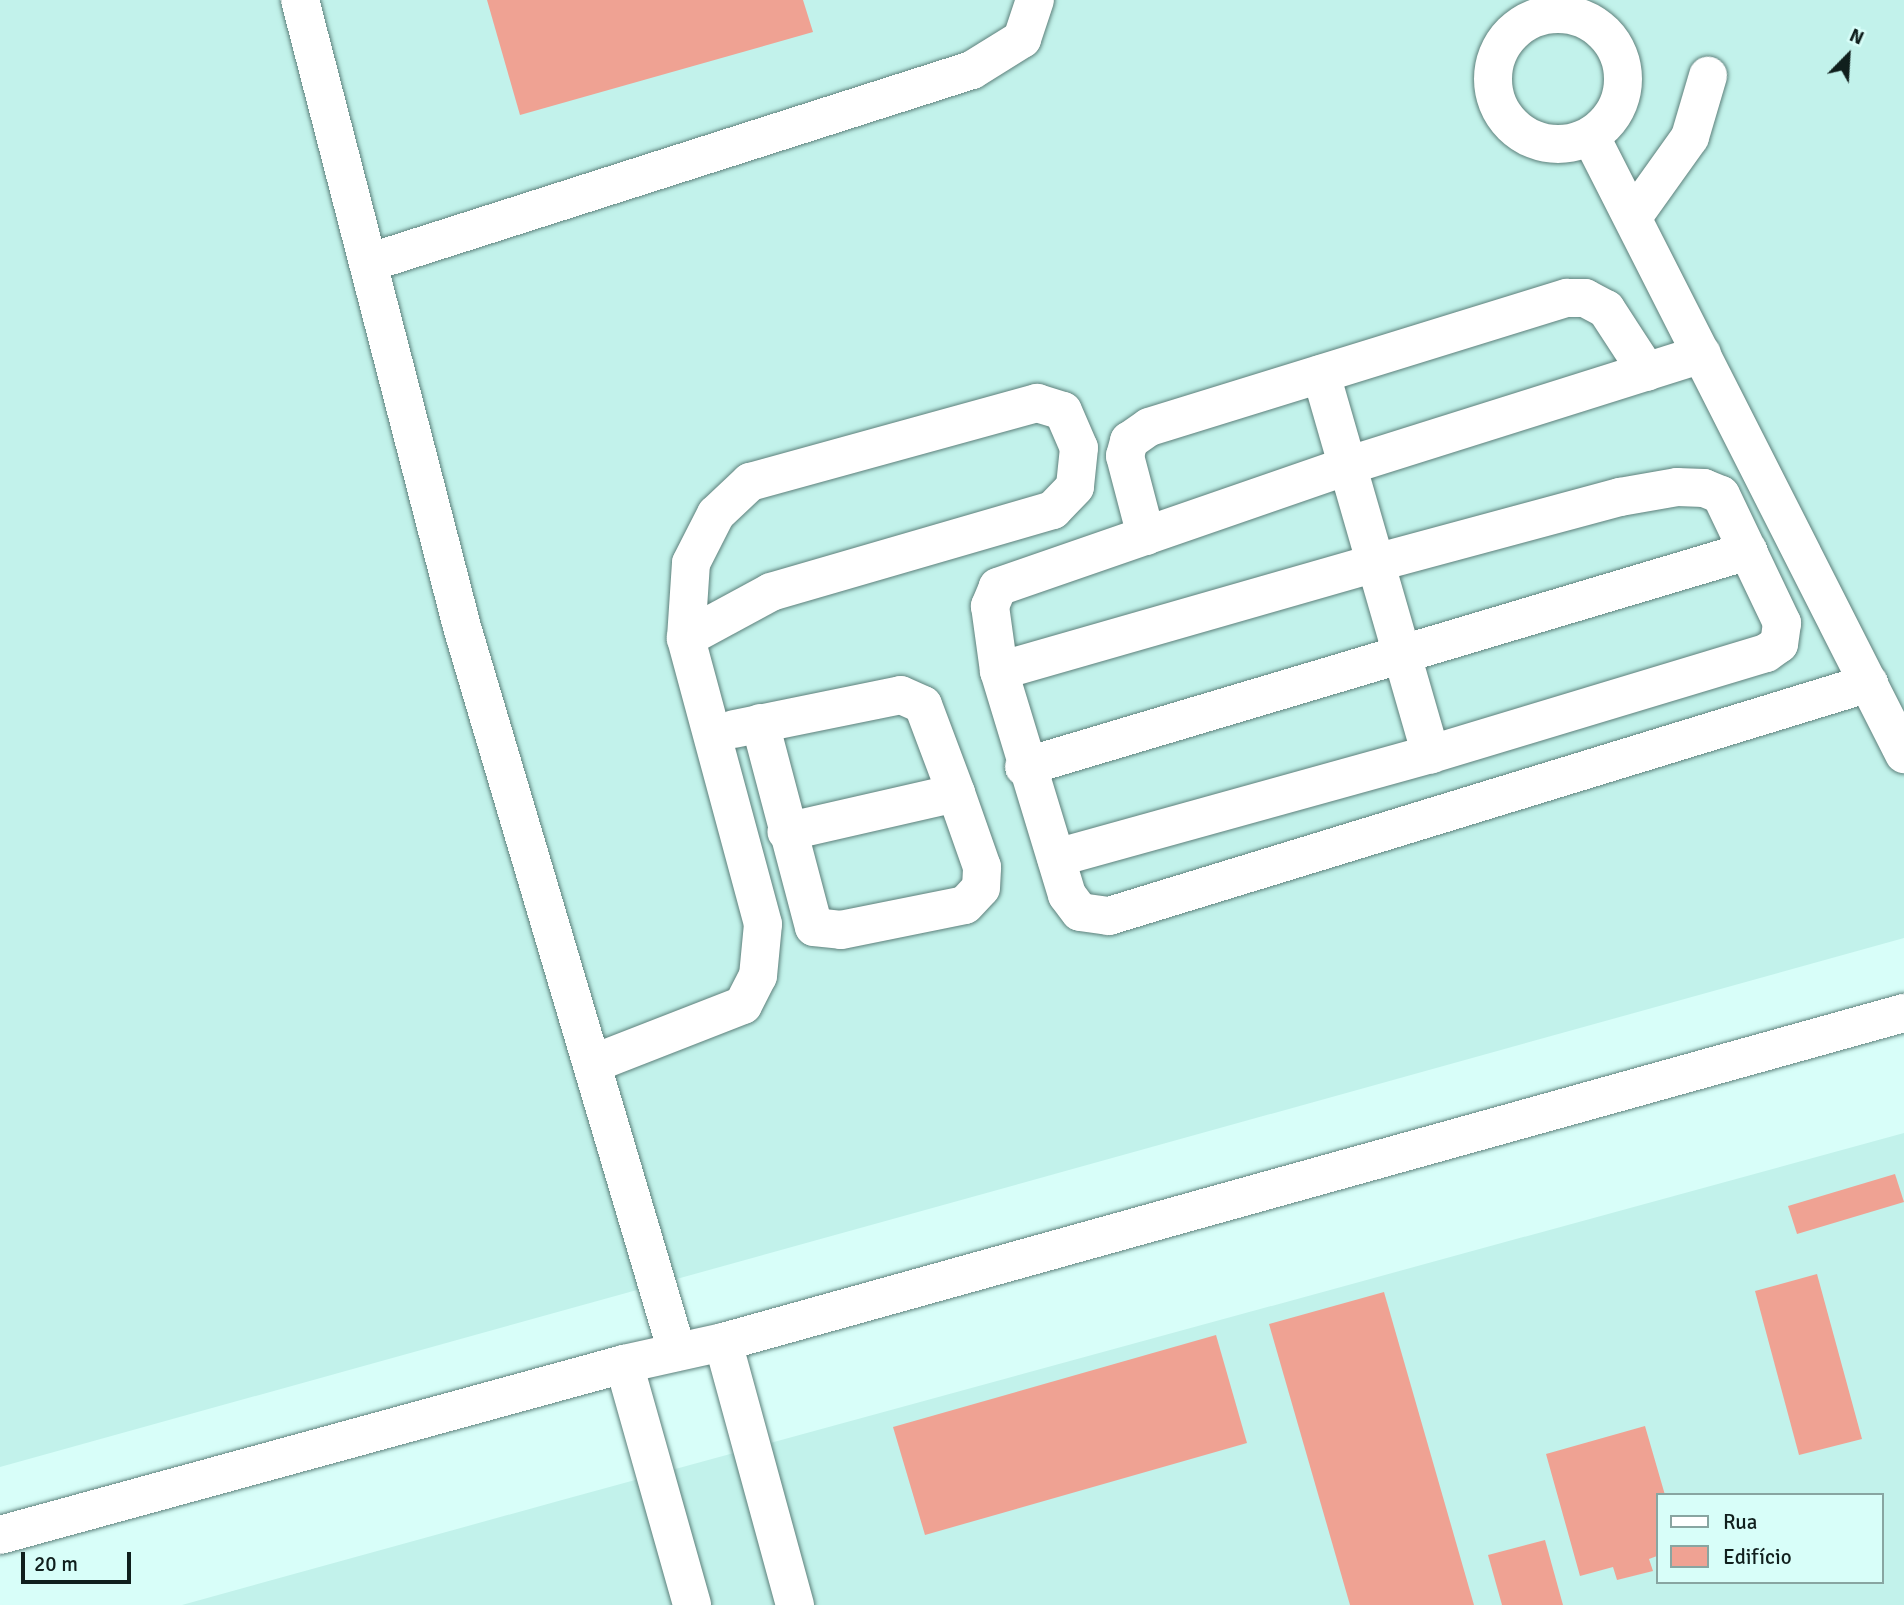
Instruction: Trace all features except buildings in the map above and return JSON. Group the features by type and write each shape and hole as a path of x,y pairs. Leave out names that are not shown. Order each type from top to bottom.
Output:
{"main road":[{"path":"300,0 462,627 677,1352"},
{"path":"368,263 972,70 1022,39 1035,0"},
{"path":"1633,218 1690,137 1708,76"},
{"path":"1591,137 1904,754"},
{"path":"1146,536 1125,456 1129,441 1149,427 1567,298 1585,298 1606,309 1647,372"},
{"path":"1702,354 1350,465 998,587 990,606 999,671 1024,767 1068,895 1080,912 1109,916 1869,683"},
{"path":"1321,374 1350,465 1375,563 1431,754"},
{"path":"592,1065 743,1004 758,976 763,924 686,638 691,564 716,514 750,482 1037,403 1063,411 1079,448 1075,487 1053,510 771,592 686,638"},
{"path":"999,671 1375,563 1620,497 1677,487 1704,488 1721,495 1782,623 1779,644 1766,653 1431,754 1056,858"},
{"path":"1024,767 1748,551"},
{"path":"713,733 760,723 901,695 923,705 982,867 981,888 965,905 841,930 814,927 786,832 760,723"},
{"path":"786,832 956,793"},
{"path":"0,1535 624,1364 723,1342 1904,1013"},
{"path":"723,1342 795,1605"},
{"path":"624,1364 692,1605"}],"shaded area":[{"path":"0,0 1904,0 1904,938 0,1467"},
{"path":"1904,1133 1904,1605 182,1605 562,1500"}]}
